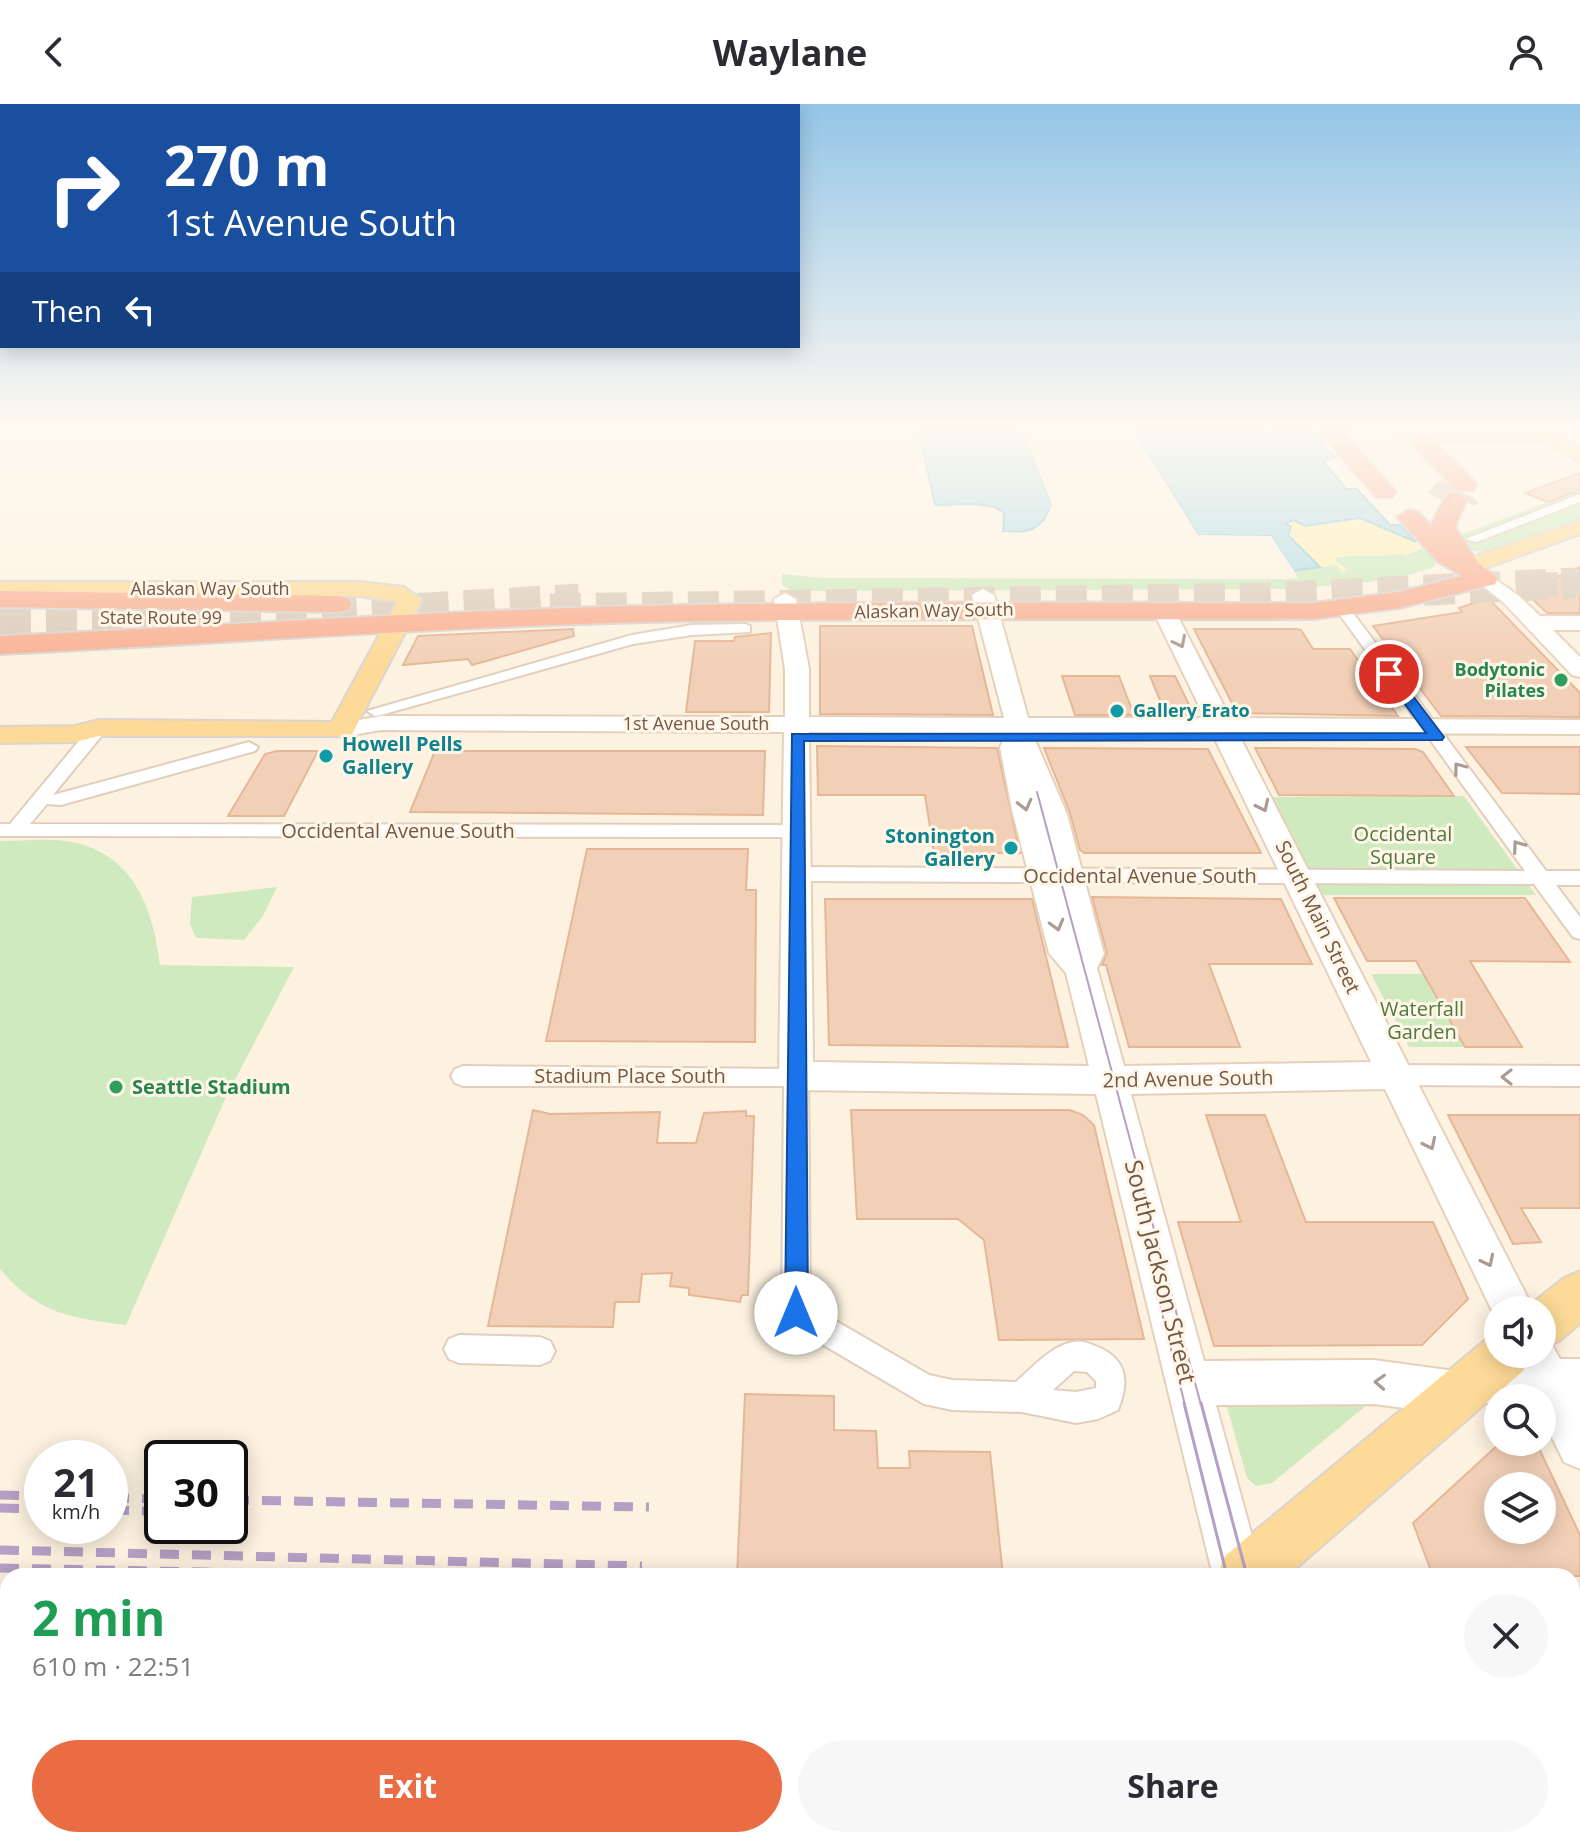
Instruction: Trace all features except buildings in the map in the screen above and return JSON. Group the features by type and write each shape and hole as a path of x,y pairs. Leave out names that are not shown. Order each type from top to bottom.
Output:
{"highway":[{"path":"1452,504 1442,527 1477,572"},
{"path":"1409,517 1446,555 1477,572"},
{"name":"Alaskan Way South","path":"402,614 520,606 787,606 1330,592 1477,572"},
{"name":"Alaskan Way South","path":"985,602 1164,611 1342,608 1399,600 1477,572"},
{"path":"0,599 402,614"},
{"name":"Alaskan Way South","path":"402,614 691,613 787,606"},
{"name":"State Route 99","path":"0,616 219,619 322,614"},
{"path":"0,645 291,632 402,614"},
{"path":"0,628 219,619"}],"main road":[{"path":"1579,532 1477,572 1580,670"},
{"name":"Alaskan Way South","path":"0,589 380,590 407,597 402,614"},
{"name":"South Jackson Street","path":"985,602 1020,731 1013,747 1055,875 1065,953 1081,968 1236,1568"},
{"path":"787,606 797,669 796,1076"},
{"name":"South Main Street","path":"1164,611 1506,1296"},
{"path":"341,730 402,614"},
{"path":"1534,623 1580,623"},
{"name":"1st Avenue South","path":"0,721 86,721 99,728"},
{"name":"1st Avenue South","path":"1433,732 1580,727"},
{"name":"1st Avenue South","path":"0,735 75,734 99,728 341,730 409,738 797,731 1433,732 1580,737"},
{"name":"2nd Avenue South","path":"796,1076 1110,1080 1396,1075"},
{"path":"1556,1313 1580,1293"},
{"path":"1188,1383 1374,1382 1554,1372 1580,1446"},
{"path":"1254,1568 1479,1376"}],"street":[{"path":"1472,539 1563,504"},
{"path":"1342,608 1580,932"},
{"path":"375,711 632,640 692,630 745,629"},
{"path":"7,830 99,728"},
{"path":"54,801 249,747"},
{"name":"Occidental Avenue South","path":"7,830 796,831"},
{"name":"Occidental Avenue South","path":"796,874 1580,878"},
{"name":"2nd Avenue South","path":"1396,1075 1580,1076"},
{"name":"Stadium Place South","path":"463,1076 796,1076"},
{"path":"796,1076 796,1313 924,1389 952,1395 1022,1397"},
{"path":"459,1349 540,1351"}],"green space":[{"path":"1541,504 1580,504 1580,522 1560,525 1485,552 1467,550 1439,560 1432,568 1405,576 1357,584 1283,589 819,591 792,591 782,585 782,574 823,578 1291,579 1298,578 1293,571 1336,565 1347,570 1335,560 1337,557 1394,552 1406,555"},
{"name":"Occidental Square","path":"1464,796 1536,895 1321,895 1269,797"},
{"name":"Seattle Stadium","path":"55,840 77,843 105,855 120,866 141,894 148,911 160,965 294,967 226,1097 126,1325 88,1320 42,1305 0,1269 0,841"},
{"path":"277,887 263,916 244,940 196,938 190,924 192,897"},
{"name":"Waterfall Garden","path":"1371,974 1424,974 1464,1047 1409,1047"},
{"path":"1228,1399 1373,1400 1272,1483 1256,1486 1247,1478 1227,1407"}],"sand":[{"path":"1360,518 1416,542 1422,549 1392,555 1337,557 1335,560 1348,570 1342,572 1336,565 1320,567 1298,548 1286,525 1293,520 1317,525"}],"water":[{"path":"978,504 1052,505 1039,525 1020,532 1003,532 1004,513 995,507"},
{"path":"1179,504 1371,504 1390,525 1400,525 1416,542 1360,518 1305,526 1293,520 1286,524 1291,527 1288,535 1320,567 1293,571 1271,536 1198,535"}],"pier":[{"path":"1175,504 1179,504 1198,535 1271,536 1296,574 1290,573 1269,540 1195,538"},
{"path":"1052,505 1056,505 1048,525 1030,537 1004,536 1003,532 1030,533 1044,522"}],"tunnel":[{"path":"550,609 1266,598 1575,583"},
{"path":"1534,585 1580,583"},
{"path":"326,614 579,599"},
{"path":"0,622 356,619"}],"tram line":[{"path":"1037,792 1201,1405"},
{"path":"1143,1237 1185,1405"},
{"path":"1184,1403 1225,1568"},
{"path":"1201,1403 1245,1568"}],"railway":[{"path":"0,1495 24,1496"},
{"path":"128,1498 144,1499"},
{"path":"248,1500 649,1507"},
{"path":"0,1508 24,1509"},
{"path":"128,1510 144,1511"},
{"path":"0,1550 642,1566"}],"place":[{"name":"Bodytonic Pilates","path":"1561,680"},
{"name":"Gallery Erato","path":"1117,711"},
{"name":"Howell Pells Gallery","path":"326,756"},
{"name":"Stonington Gallery","path":"1011,848"},
{"name":"Seattle Stadium","path":"116,1087"}],"route":[{"path":"796,1313 797,737 1437,737 1389,674"}]}
